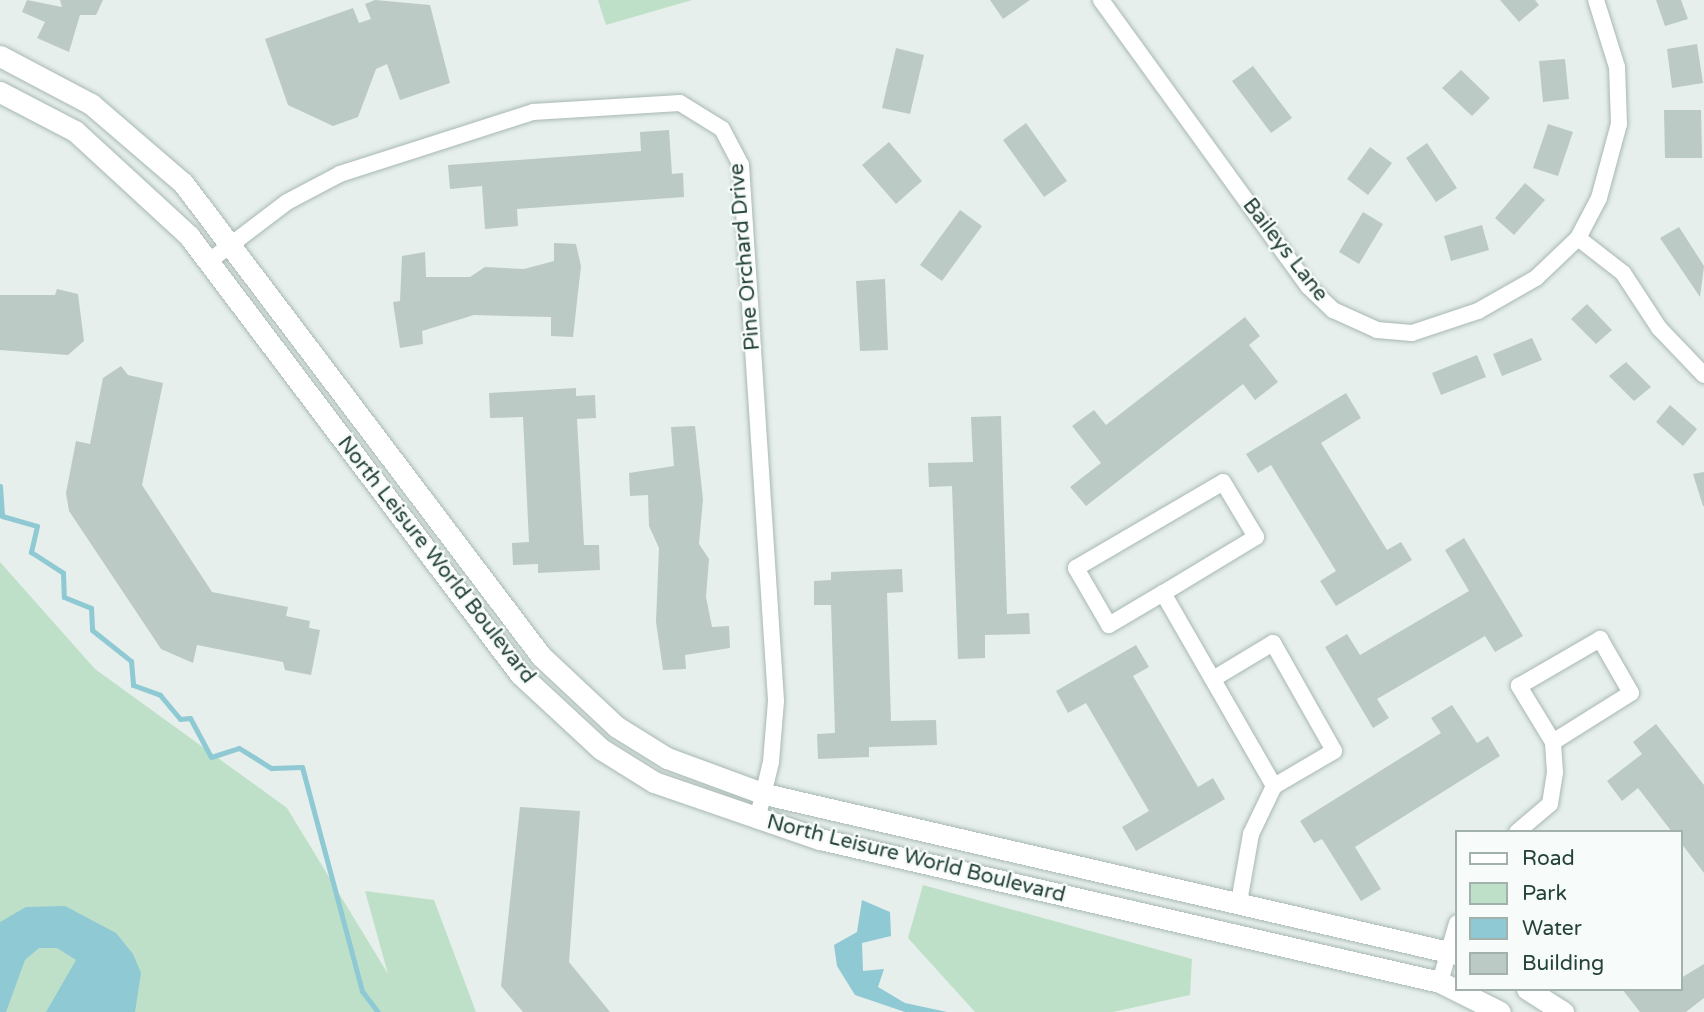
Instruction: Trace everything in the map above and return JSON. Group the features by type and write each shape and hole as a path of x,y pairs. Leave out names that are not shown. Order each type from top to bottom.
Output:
{"street":[{"name":"Baileys Lane","path":"1101,0 1308,286 1333,310 1377,330 1412,333 1446,325 1536,278 1578,238 1600,198 1619,124 1617,67 1596,0"},
{"name":"North Leisure World Boulevard","path":"0,56 76,94 119,124 183,183 233,241 541,656 617,727 667,758 765,794 1453,952"},
{"name":"North Leisure World Boulevard","path":"0,92 97,148 208,262 542,696 601,749 654,782 757,820 1440,982 1456,990"},
{"name":"Pine Orchard Drive","path":"208,262 233,241 340,174 533,112 680,103 722,129 741,165 776,701 765,794 757,820"},
{"path":"1578,238 1623,273 1659,328 1704,375"},
{"path":"1223,482 1256,537 1163,593 1109,625 1076,568 1223,482"},
{"path":"1163,593 1274,786"},
{"path":"1519,830 1554,793 1553,742 1519,686 1600,639 1632,693 1553,742"},
{"path":"1213,679 1273,643 1334,751 1274,786 1251,834 1239,902"},
{"path":"1440,982 1453,952 1456,930"},
{"name":"North Leisure World Boulevard","path":"1458,991 1500,1012"},
{"path":"1530,991 1563,1012"}],"green space":[{"path":"598,0 692,0 606,25"},
{"path":"0,562 95,669 287,808 388,974 365,891 434,900 476,1012 0,1012"},
{"path":"923,885 1192,959 1190,995 1113,1012 975,1012 908,938"}],"water":[{"path":"862,900 890,912 891,936 862,943 863,971 884,969 878,987 905,1003 947,1012 905,1012 855,995 837,966 834,945 857,932"},
{"path":"65,906 116,933 133,954 141,973 135,1012 46,1012 76,960 57,948 39,948 25,960 6,1012 0,1012 0,922 26,907"}],"building":[{"path":"27,0 62,7 60,0 103,0 96,15 80,15 69,52 37,38 45,22 22,12"},
{"path":"375,0 430,5 450,83 400,100 387,64 376,69 358,117 333,126 288,105 265,39 353,8 359,23 371,19 365,4"},
{"path":"990,0 1030,0 1003,19"},
{"path":"1500,0 1535,0 1539,5 1519,22"},
{"path":"1656,0 1681,0 1688,19 1665,26"},
{"path":"1697,44 1703,83 1672,88 1667,49"},
{"path":"896,48 924,55 910,114 882,108"},
{"path":"1565,59 1569,99 1543,102 1539,61"},
{"path":"1253,66 1292,118 1271,133 1232,81"},
{"path":"1461,70 1490,98 1472,116 1442,88"},
{"path":"1664,110 1701,110 1702,158 1665,158"},
{"path":"1026,123 1067,181 1044,197 1003,140"},
{"path":"1548,124 1573,132 1558,176 1533,168"},
{"path":"669,130 672,174 683,173 684,197 517,209 518,226 485,229 482,186 450,189 448,165 641,151 640,132"},
{"path":"889,142 922,181 896,204 862,165"},
{"path":"1427,143 1457,188 1436,202 1406,158"},
{"path":"1370,147 1392,163 1368,195 1347,179"},
{"path":"1525,183 1545,200 1514,235 1495,218"},
{"path":"960,210 982,226 942,281 920,265"},
{"path":"1363,212 1383,224 1359,264 1339,252"},
{"path":"1482,225 1489,250 1451,261 1444,236"},
{"path":"1679,227 1704,266 1700,297 1660,238"},
{"path":"554,243 576,244 581,266 573,337 551,336 551,317 474,315 422,331 423,344 400,348 393,302 400,301 402,256 425,252 426,277 470,277 485,267 524,269 554,261"},
{"path":"885,279 888,350 860,351 856,281"},
{"path":"57,289 78,294 84,341 68,355 0,350 0,295 55,295"},
{"path":"1587,304 1612,330 1596,344 1571,319"},
{"path":"1245,317 1260,336 1249,345 1278,382 1255,400 1243,384 1086,506 1070,487 1101,463 1072,426 1094,410 1106,425"},
{"path":"1532,338 1542,360 1502,376 1493,354"},
{"path":"1477,355 1486,377 1441,395 1432,373"},
{"path":"1626,362 1651,387 1634,401 1609,376"},
{"path":"121,366 128,375 163,383 142,485 212,592 288,607 286,616 310,621 309,628 320,630 311,675 285,670 283,662 197,645 193,663 161,649 69,511 66,493 76,441 90,444 103,378"},
{"path":"576,388 576,396 595,395 596,418 577,419 584,545 599,545 600,570 538,573 538,564 513,565 512,543 529,542 523,417 490,418 489,393"},
{"path":"1346,393 1361,418 1321,443 1387,550 1401,542 1412,560 1336,606 1320,581 1336,571 1271,465 1258,473 1246,454"},
{"path":"1670,405 1697,429 1683,446 1656,422"},
{"path":"1001,416 1007,614 1029,613 1030,634 985,635 985,658 958,659 952,486 929,487 928,463 973,462 971,417"},
{"path":"695,426 703,499 699,544 709,559 706,597 712,627 729,626 730,648 685,655 686,669 663,670 656,622 659,548 649,526 648,495 630,496 629,473 674,466 671,427"},
{"path":"1704,472 1704,506 1703,506 1693,474"},
{"path":"1464,538 1523,636 1495,652 1485,636 1377,699 1389,718 1373,728 1325,647 1347,634 1360,655 1469,591 1445,550"},
{"path":"902,569 903,592 887,593 891,721 936,720 937,745 869,747 869,757 818,759 817,734 835,733 831,605 814,605 814,581 831,580 831,572"},
{"path":"1136,645 1149,667 1133,676 1198,787 1213,778 1225,799 1136,851 1122,827 1149,811 1086,703 1068,713 1056,691"},
{"path":"1452,705 1477,743 1488,736 1500,756 1355,847 1381,889 1361,901 1322,839 1314,843 1300,821 1441,733 1431,718"},
{"path":"1656,724 1704,785 1704,873 1683,846 1683,830 1670,830 1638,788 1622,801 1607,781 1642,754 1633,742"},
{"path":"520,807 580,811 569,962 610,1012 523,1012 501,986"},
{"path":"1704,964 1704,998 1686,1012 1640,1012 1624,991 1683,991 1683,977"}],"waterway":[{"path":"0,486 2,516 37,526 31,552 63,573 64,597 91,608 92,630 131,661 133,685 160,695 180,719 190,718 211,757 239,748 271,768 302,767 362,991 378,1012"}]}
